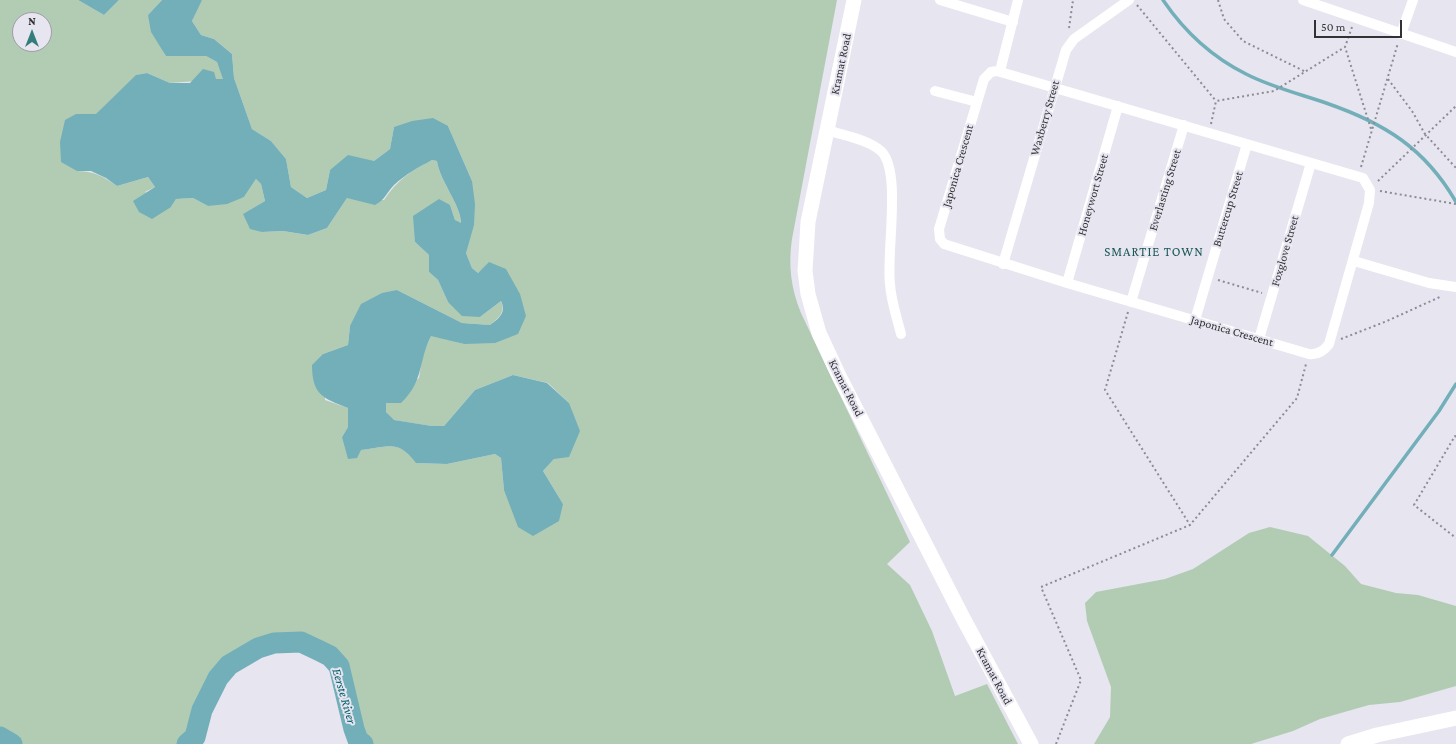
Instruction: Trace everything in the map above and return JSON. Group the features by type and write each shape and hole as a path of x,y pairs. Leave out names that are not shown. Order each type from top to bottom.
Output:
{"street":[{"name":"Kramat Road","path":"854,0 827,130 806,245 805,271 808,294 819,333 963,618 1031,744"},
{"path":"940,0 1013,22"},
{"path":"1018,0 1000,71 1311,164 1358,176 1366,182 1370,190 1369,203 1354,261 1329,344 1321,352 1309,354"},
{"path":"1068,46 1129,0"},
{"path":"1302,0 1456,52"},
{"path":"1401,34 1412,0"},
{"name":"Waxberry Street","path":"1003,264 1054,87 1068,46"},
{"name":"Japonica Crescent","path":"1000,71 993,72 986,77 977,102 939,229 941,241 946,245 1003,264 1309,354"},
{"path":"935,91 977,102"},
{"name":"Honeywort Street","path":"1067,283 1118,106"},
{"name":"Everlasting Street","path":"1131,302 1184,125"},
{"path":"827,130 866,142 881,152 889,162 892,194 890,283 901,334"},
{"name":"Buttercup Street","path":"1194,320 1247,144"},
{"name":"Foxglove Street","path":"1259,339 1311,164"},
{"path":"1354,261 1429,283 1456,287"},
{"path":"1348,744 1377,735 1456,718"}],"path":[{"path":"1068,46 1074,0"},
{"path":"1133,0 1216,101"},
{"path":"1218,0 1224,19 1243,41 1306,72"},
{"path":"1216,101 1274,91 1345,47 1356,18"},
{"path":"1358,176 1401,34"},
{"path":"1345,47 1371,129"},
{"path":"1387,78 1412,111 1425,134 1456,168"},
{"path":"1209,133 1216,101"},
{"path":"1370,190 1425,134 1456,106"},
{"path":"1370,190 1456,204"},
{"path":"1207,277 1272,296"},
{"path":"1329,344 1387,321 1442,296"},
{"path":"1131,302 1105,390 1190,524"},
{"path":"1056,744 1081,680 1041,587 1190,524 1297,398 1309,354"},
{"path":"1456,437 1455,436 1414,506 1456,538"}],"green space":[{"path":"0,0 78,0 104,15 119,0 162,0 148,15 166,56 206,56 217,62 224,79 170,83 147,73 137,75 96,115 76,114 77,171 98,175 117,186 148,177 155,187 145,192 171,207 176,199 193,198 208,206 244,197 256,179 261,184 265,201 244,214 262,232 283,231 308,235 327,228 347,198 384,200 394,187 411,172 432,160 437,161 442,177 458,209 461,224 455,220 450,205 415,242 429,255 429,272 438,280 448,302 480,317 501,301 503,309 502,312 490,325 462,323 397,290 350,326 348,345 323,354 325,400 348,408 348,427 342,437 361,450 392,446 404,450 417,463 447,464 495,454 501,458 504,490 563,504 543,471 554,459 569,403 548,383 513,375 475,390 444,426 432,426 393,420 386,412 386,403 419,378 422,358 431,335 464,344 526,316 484,268 478,273 472,268 466,253 472,181 448,126 394,127 390,149 374,161 330,170 326,190 307,198 291,187 286,159 271,141 252,129 234,78 232,54 214,39 201,35 192,21 200,2 202,0 837,0 792,239 790,268 795,295 801,313 910,542 887,564 910,585 932,631 955,696 987,684 1018,744 363,744 358,740 354,729 339,666 330,656 301,642 274,643 258,648 229,665 218,678 202,710 195,737 187,744 12,744 0,737"},
{"path":"1270,527 1308,536 1345,566 1361,584 1396,593 1418,595 1456,606 1456,686 1400,702 1369,705 1320,719 1293,731 1251,744 1094,744 1110,717 1111,687 1087,621 1085,603 1096,592 1165,579 1193,569 1249,533"}],"water":[{"path":"78,0 119,0 104,15"},
{"path":"162,0 202,0 192,21 201,35 214,39 232,54 234,78 252,129 271,141 286,159 291,187 307,198 326,190 330,170 348,155 374,161 390,149 394,127 412,121 433,118 448,126 472,181 475,204 474,225 466,253 472,268 478,273 489,262 506,269 520,294 526,316 518,334 495,343 464,344 431,336 414,387 401,403 386,403 386,412 394,420 432,426 444,426 475,390 513,375 547,383 569,403 580,431 569,457 554,459 543,471 563,504 559,521 533,536 518,527 504,490 501,458 495,454 447,464 416,463 404,450 392,446 386,446 361,450 357,458 348,459 342,437 348,427 348,408 326,398 317,389 314,383 312,365 323,354 348,345 350,326 361,304 382,293 397,290 462,323 490,325 501,315 503,305 501,301 480,317 462,316 448,302 438,280 429,272 429,255 415,242 413,216 439,199 450,205 455,220 461,223 458,209 442,177 437,161 432,160 408,174 394,185 384,198 375,205 347,198 327,228 308,235 283,231 262,232 250,229 243,214 265,201 261,184 256,179 244,197 227,204 208,206 193,198 176,199 171,207 152,219 139,212 133,201 155,187 148,177 117,186 106,178 91,171 77,171 61,162 60,142 65,120 76,114 96,114 136,75 147,73 170,83 190,83 203,69 214,72 216,79 223,79 217,62 206,56 166,56 151,32 148,15"}],"waterway":[{"path":"1163,0 1190,33 1222,60 1265,83 1326,103 1366,119 1401,140 1417,152 1431,167 1444,183 1456,202"},
{"path":"1332,555 1439,411 1456,384"},
{"name":"Eerste River","path":"187,744 195,737 202,710 218,678 229,665 258,648 274,643 301,642 330,656 339,666 354,729 358,740 363,744"},
{"name":"Eerste River","path":"0,737 12,744"}],"district":[{"name":"SMARTIE TOWN","path":"1154,252"}]}
